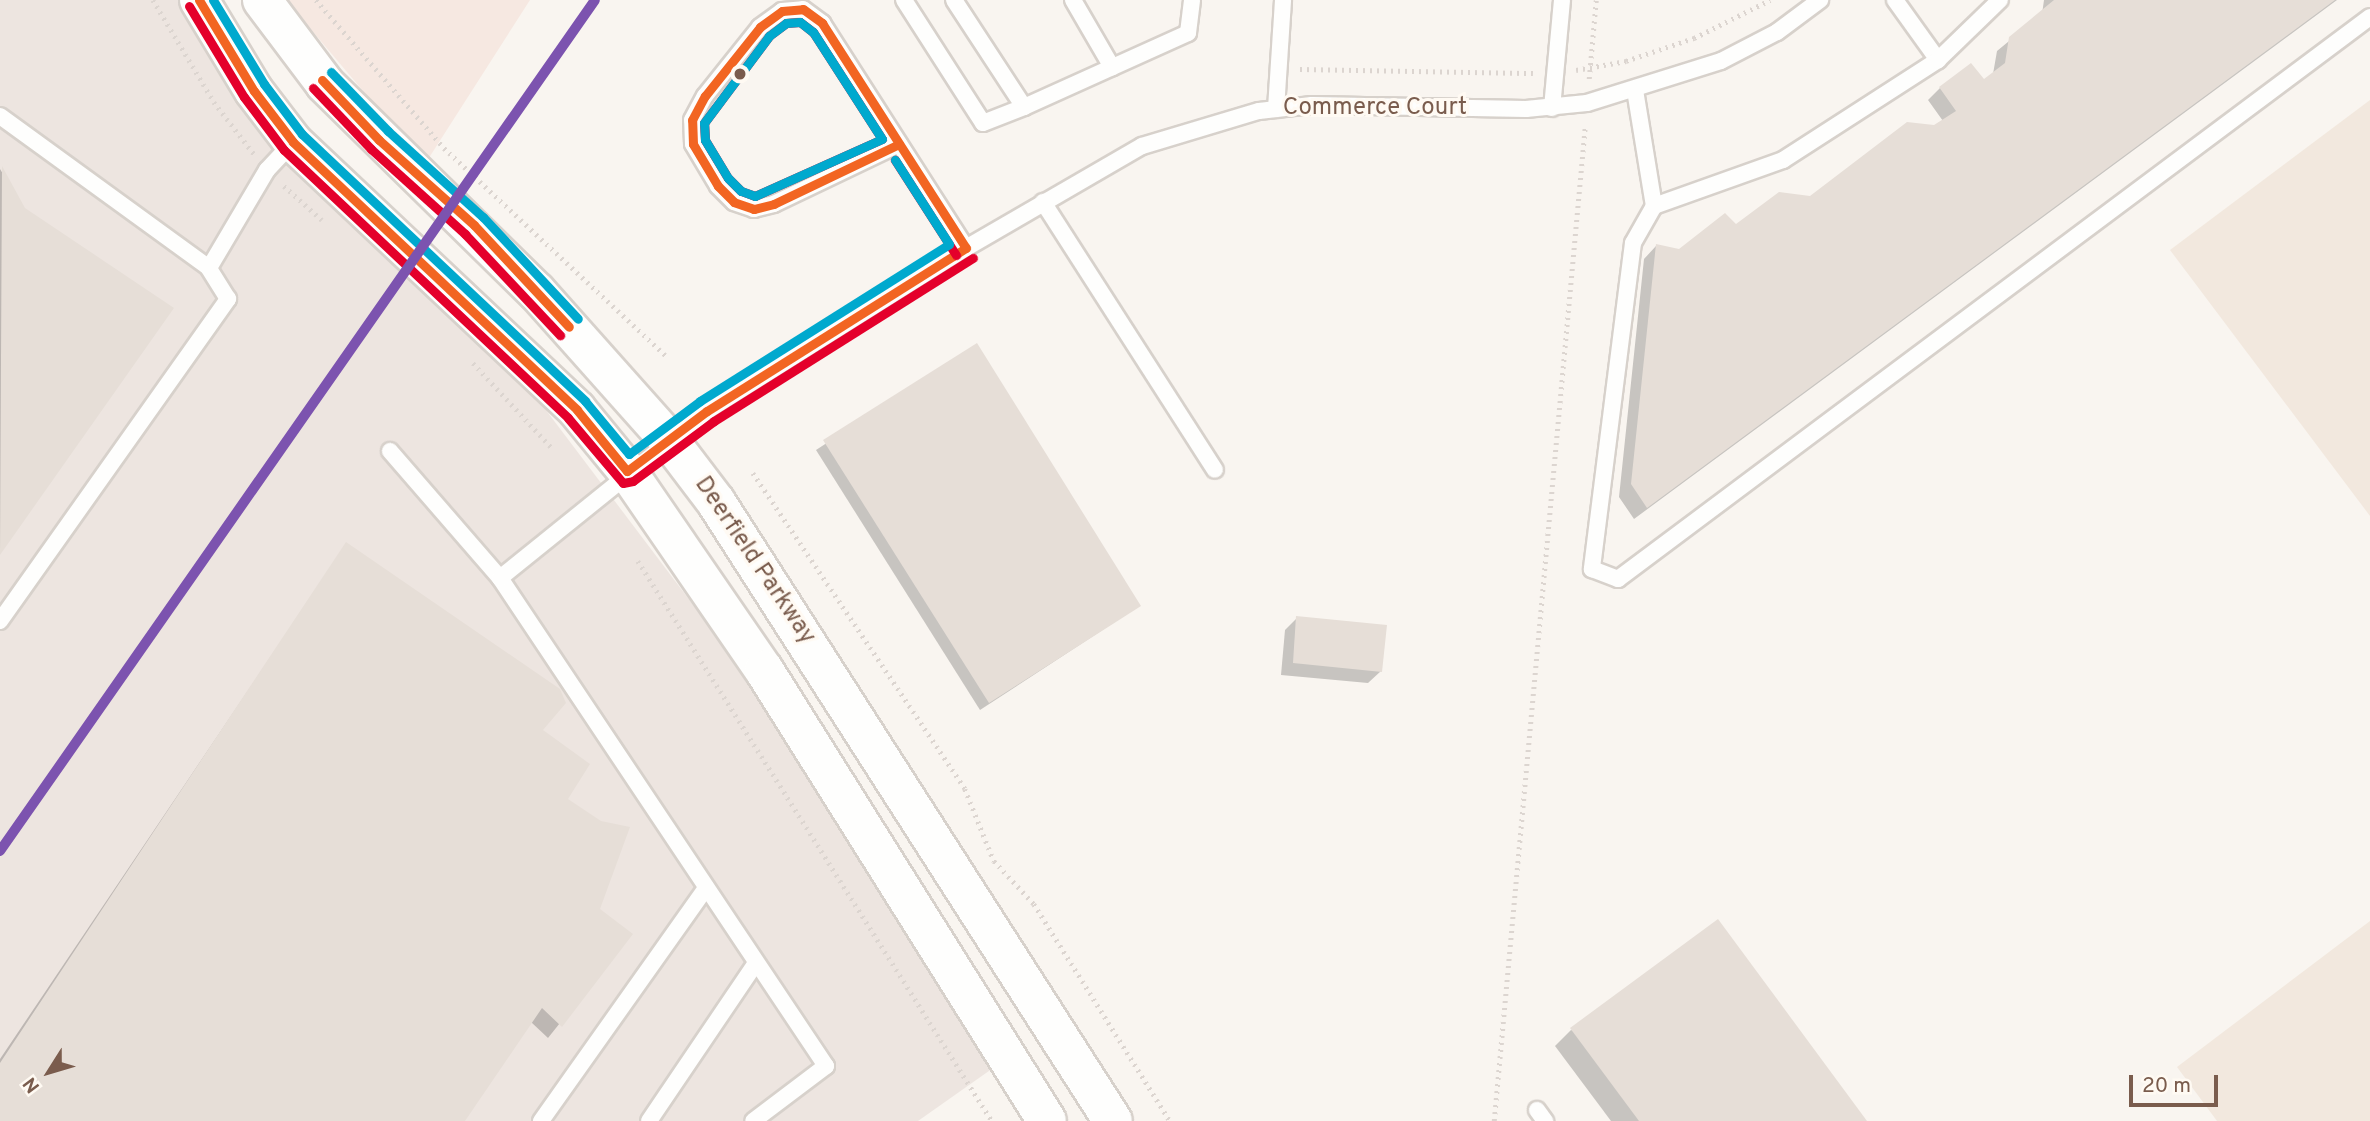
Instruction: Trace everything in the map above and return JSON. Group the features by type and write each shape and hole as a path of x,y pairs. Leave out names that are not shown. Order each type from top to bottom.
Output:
{"main road":[{"path":"199,0 254,91 293,142 577,410 627,471 764,670 1047,1121"},
{"name":"Deerfield Parkway","path":"261,0 325,84 379,141 474,225 669,440 726,515 805,636 1113,1121"}],"lane":[{"path":"904,0 983,123 1188,33 1192,0"},
{"path":"954,0 1024,107"},
{"path":"1073,0 1112,67"},
{"path":"1276,109 1283,0"},
{"path":"1552,107 1562,0"},
{"name":"Commerce Court","path":"500,578 627,471 669,440 966,248 1142,145 1276,109 1552,107 1587,103 1721,61 1777,32 1820,0"},
{"path":"1895,0 1938,60"},
{"path":"1654,206 1783,160 1938,60 2000,0"},
{"path":"899,144 774,204 754,209 734,202 718,186 694,144 692,120 705,96 760,27 782,11 803,9 822,23 966,248"},
{"path":"1635,90 1654,206 1633,243 1592,569 1618,579 2370,17"},
{"path":"0,116 209,268 228,299 0,621"},
{"path":"209,268 267,170 293,142"},
{"path":"1043,202 1215,470"},
{"path":"390,451 500,578 826,1066 752,1121"},
{"path":"541,1121 706,888"},
{"path":"649,1121 757,963"}],"path":[{"path":"316,0 444,148 667,358"},
{"path":"1494,1121 1596,0"},
{"path":"1279,69 1555,74 1694,38 1770,0"},
{"path":"753,473 965,789 994,861 1034,904 1170,1121"},
{"path":"638,561 992,1121"}],"shaded area":[{"path":"0,0 191,0 527,385 762,696 996,1066 918,1121 0,1121"},
{"path":"286,0 530,0 425,164"},
{"path":"2370,100 2370,516 2170,250"},
{"path":"2370,921 2370,1121 2217,1121 2177,1067"}],"building":[{"path":"2054,0 2335,0 1647,508 1631,484 1656,244 1679,249 1725,213 1736,224 1779,192 1810,196 1907,122 1934,125 1956,111 1939,87 1971,63 1984,79 2005,63 2009,37"},
{"path":"2,166 25,208 174,308 0,555"},
{"path":"977,343 1141,606 989,703 823,440"},
{"path":"346,542 560,689 566,703 543,730 590,764 568,799 601,821 630,827 600,909 633,934 562,1027 542,1008 465,1121 0,1121 0,1063"},
{"path":"1296,616 1387,625 1382,672 1293,663"},
{"path":"1718,919 1867,1121 1639,1121 1570,1028"}],"transit line":[{"path":"199,0 254,91 293,142 577,410 627,471 707,411 966,248"},
{"path":"213,0 264,84 302,134 585,401 629,454 700,401 949,244 895,160"},
{"path":"0,851 595,0"},
{"path":"189,6 244,97 284,150 568,418 623,483 633,481 714,421 973,258"},
{"path":"899,144 774,204 754,209 734,202 718,186 693,144 692,120 705,96 760,27 782,11 803,9 822,23 966,248"},
{"path":"800,22 813,32 882,139 755,196 741,191 728,178 705,140 704,123 769,36 786,23 800,22"},
{"path":"800,22 813,32 882,139 755,196 741,191 728,178 705,140 704,123 769,36 786,23 800,22"},
{"path":"331,72 388,131 483,217 578,319"},
{"path":"322,80 379,140 474,225 569,327"},
{"path":"313,88 371,149 465,234 560,335"},
{"path":"895,160 956,255"}]}
